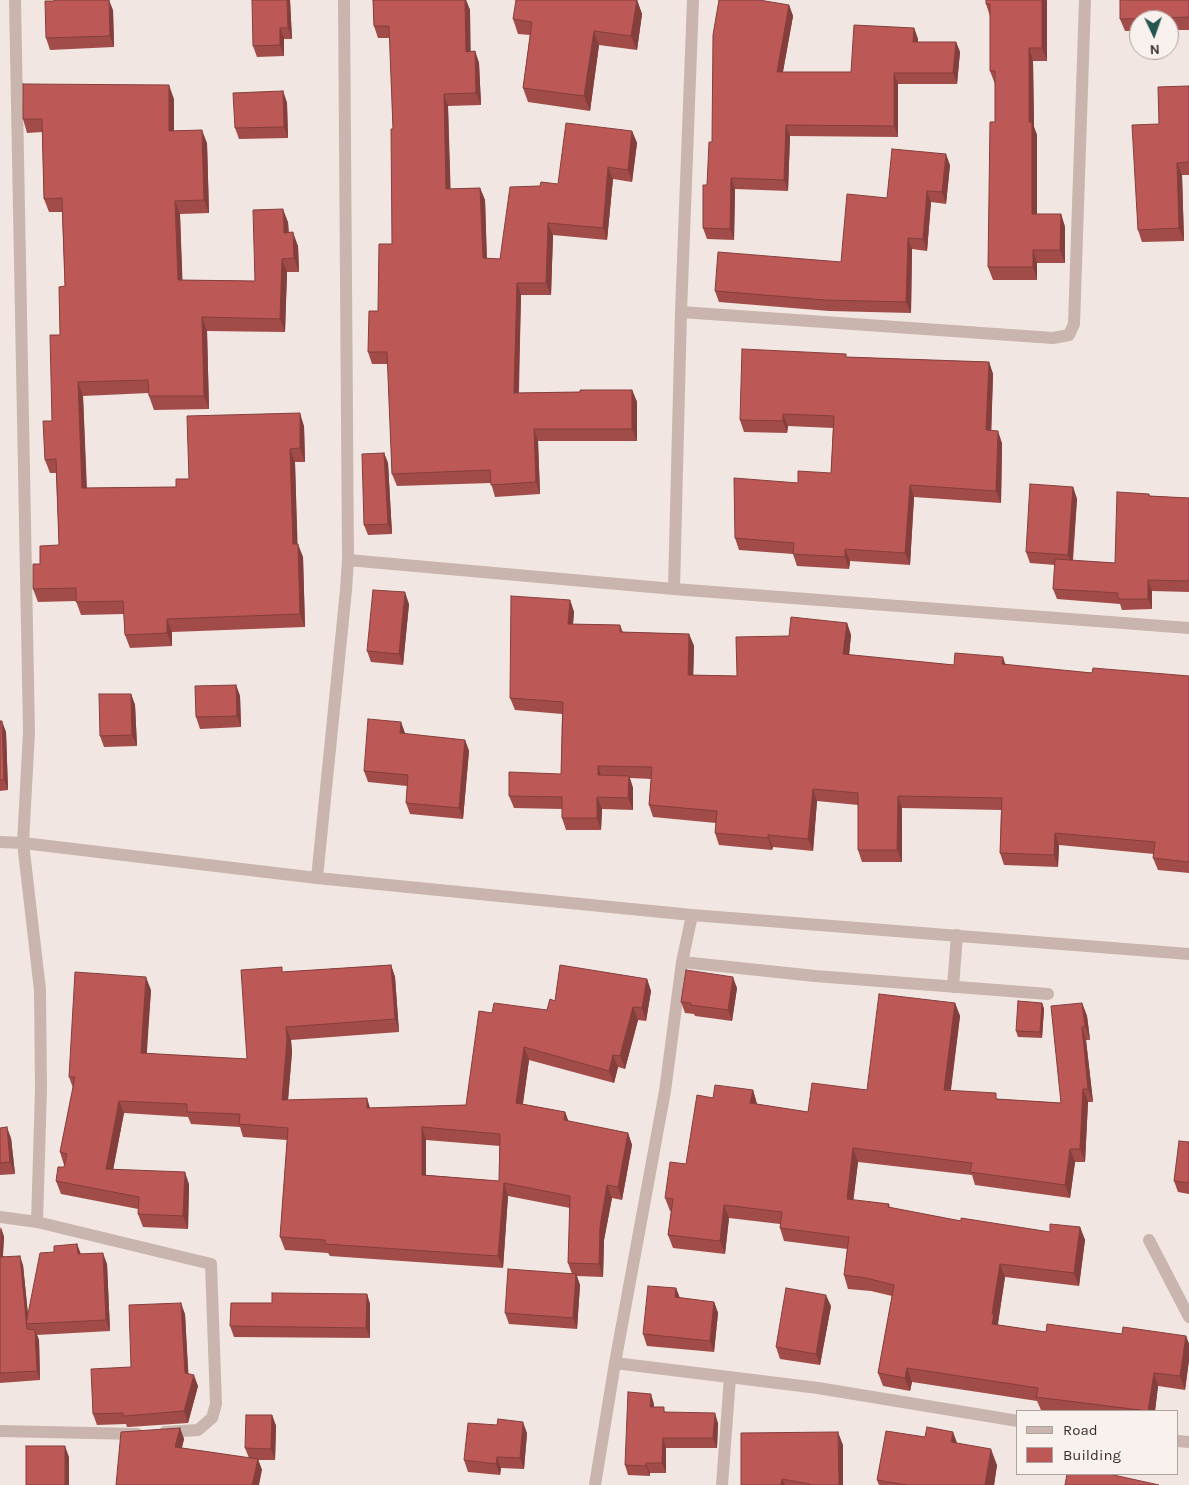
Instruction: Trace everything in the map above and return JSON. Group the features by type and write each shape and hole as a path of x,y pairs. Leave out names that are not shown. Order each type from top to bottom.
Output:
{"street":[{"path":"15,0 29,732 22,843 40,990 41,1089 37,1222"},
{"path":"317,878 348,560 344,0"},
{"path":"674,589 681,312 694,0"},
{"path":"681,312 1053,338 1068,335 1074,324 1085,0"},
{"path":"348,560 674,589 1189,628"},
{"path":"0,842 317,878 692,915 1189,954"},
{"path":"595,1485 615,1363 665,1092 682,962 692,915"},
{"path":"953,987 956,935"},
{"path":"682,962 1048,994"},
{"path":"0,1217 37,1222 211,1264 216,1404 212,1418 198,1430 129,1435 0,1431"},
{"path":"1149,1240 1189,1317"},
{"path":"615,1363 818,1388 1016,1421"},
{"path":"722,1485 730,1377"}],"building":[{"path":"109,0 110,36 46,38 45,1"},
{"path":"252,0 287,0 288,28 280,28 280,45 253,46"},
{"path":"373,0 465,0 466,52 475,51 476,93 444,94 446,189 480,188 483,258 500,259 510,187 540,186 541,182 558,184 566,123 632,131 628,170 608,167 603,228 548,223 546,283 517,283 514,393 632,390 632,429 534,429 536,482 491,485 490,470 392,474 387,352 368,352 369,311 378,311 379,244 392,244 391,129 393,129 389,26 374,26"},
{"path":"516,0 637,0 631,36 594,31 584,96 523,88 532,22 513,19"},
{"path":"719,0 759,0 789,5 777,72 851,72 854,25 914,28 913,42 956,42 953,73 894,73 894,126 786,125 784,180 731,178 730,229 703,228 703,185 707,185 709,142 712,142 713,35"},
{"path":"986,0 1042,0 1042,48 1029,48 1029,122 1032,122 1032,214 1061,214 1060,250 1033,250 1033,267 988,267 990,122 995,122 995,71 990,71 990,4 986,4"},
{"path":"1120,0 1189,0 1189,17 1179,17 1179,10 1129,10 1129,19 1120,19"},
{"path":"23,84 169,85 169,131 202,130 204,200 175,201 178,280 255,281 253,210 283,209 284,233 293,232 294,258 282,259 280,319 202,317 204,396 149,396 148,380 78,382 82,488 176,487 176,479 189,479 187,416 300,413 300,448 290,449 293,544 298,544 300,614 167,619 167,633 125,635 123,601 76,602 76,588 33,589 33,564 40,564 40,546 59,545 56,459 45,460 43,421 52,421 50,335 60,335 59,287 65,286 62,198 44,199 42,119 23,119"},
{"path":"1189,86 1189,162 1177,163 1179,228 1138,230 1132,125 1159,124 1158,87"},
{"path":"283,91 284,127 235,128 233,93"},
{"path":"892,149 946,154 942,192 927,191 923,239 908,238 906,302 825,300 715,291 718,252 841,262 847,194 887,198"},
{"path":"742,349 846,354 846,357 989,362 986,430 998,431 996,491 910,485 905,553 845,549 845,557 793,554 794,543 735,538 734,478 798,483 798,471 831,473 834,416 783,414 783,421 740,420"},
{"path":"384,453 388,524 364,525 362,454"},
{"path":"1030,484 1073,487 1068,555 1026,552"},
{"path":"1117,492 1189,498 1189,581 1148,580 1148,599 1118,599 1118,593 1053,589 1055,559 1115,563"},
{"path":"373,590 405,592 399,654 367,651"},
{"path":"511,596 570,600 568,624 620,625 620,632 689,634 688,675 737,676 736,637 789,636 791,617 847,623 843,654 954,665 955,653 1003,657 1002,664 1092,673 1093,668 1189,676 1189,862 1153,858 1155,842 1055,833 1054,855 1000,853 1002,798 898,796 897,850 858,850 858,793 813,789 808,839 768,835 768,838 715,833 717,811 649,805 652,767 598,766 598,775 629,776 628,798 597,797 597,818 562,818 562,797 509,796 509,772 561,774 563,702 510,698"},
{"path":"236,685 237,716 196,717 195,686"},
{"path":"99,694 131,694 132,735 100,736"},
{"path":"368,719 401,722 400,733 465,740 459,808 406,803 408,775 364,771"},
{"path":"0,721 2,721 4,780 0,780"},
{"path":"391,965 395,1019 286,1027 287,1039 282,1100 367,1098 367,1108 466,1105 479,1011 492,1013 494,1003 547,1010 550,999 555,1001 560,965 647,979 642,1008 633,1007 620,1056 613,1055 609,1071 524,1047 516,1103 565,1112 564,1120 628,1133 618,1187 607,1185 600,1227 599,1264 568,1263 570,1196 504,1183 498,1256 325,1244 325,1240 280,1237 288,1128 239,1124 240,1114 187,1112 187,1104 119,1101 106,1169 185,1172 183,1216 138,1214 139,1197 56,1181 58,1167 64,1167 67,1154 60,1152 75,1077 69,1077 75,972 146,977 141,1053 247,1059 241,970 282,967 282,972","holes":["422,1127 500,1134 499,1181 422,1175"]},
{"path":"686,970 733,977 728,1010 681,1002"},
{"path":"879,994 955,1003 944,1090 996,1093 996,1099 1061,1103 1051,1006 1082,1003 1085,1026 1082,1027 1088,1089 1083,1089 1080,1149 1070,1149 1065,1185 970,1172 972,1163 853,1148 847,1199 889,1204 888,1207 961,1221 961,1218 1050,1232 1050,1224 1080,1227 1074,1273 1000,1264 992,1324 1046,1332 1047,1324 1122,1334 1123,1327 1186,1336 1180,1376 1154,1373 1148,1410 1036,1397 1038,1388 907,1368 905,1378 878,1373 894,1285 844,1275 849,1237 780,1228 782,1212 724,1205 720,1241 668,1235 673,1199 665,1198 670,1162 686,1164 697,1095 713,1098 715,1085 753,1090 750,1103 808,1112 812,1083 867,1090"},
{"path":"1018,1001 1042,1003 1040,1032 1016,1031"},
{"path":"7,1127 10,1162 0,1163 0,1128"},
{"path":"1179,1141 1189,1142 1189,1183 1174,1181"},
{"path":"77,1244 78,1254 103,1253 106,1320 26,1324 40,1253 54,1252 54,1246"},
{"path":"20,1256 27,1329 35,1330 37,1371 0,1373 0,1257"},
{"path":"508,1269 576,1274 573,1318 505,1313"},
{"path":"648,1286 676,1288 675,1297 714,1302 710,1341 643,1334"},
{"path":"786,1288 826,1295 816,1354 776,1347"},
{"path":"272,1293 367,1294 366,1328 230,1326 231,1303 272,1303"},
{"path":"181,1303 185,1373 194,1375 184,1411 125,1416 123,1416 123,1413 93,1414 91,1369 131,1367 129,1305"},
{"path":"628,1392 651,1394 650,1407 664,1407 664,1412 715,1413 713,1438 663,1438 662,1463 646,1463 646,1466 625,1465"},
{"path":"246,1415 272,1415 271,1449 245,1448"},
{"path":"498,1419 523,1422 520,1458 497,1457 496,1464 464,1460 468,1423 497,1425"},
{"path":"927,1427 953,1432 951,1442 991,1449 985,1485 907,1485 877,1480 886,1431 925,1437"},
{"path":"180,1428 175,1447 258,1459 252,1485 116,1485 121,1432"},
{"path":"838,1432 839,1485 810,1485 782,1479 781,1485 741,1485 741,1433"},
{"path":"26,1446 65,1446 65,1485 26,1485"},
{"path":"1067,1475 1114,1475 1159,1485 1065,1485"}]}
